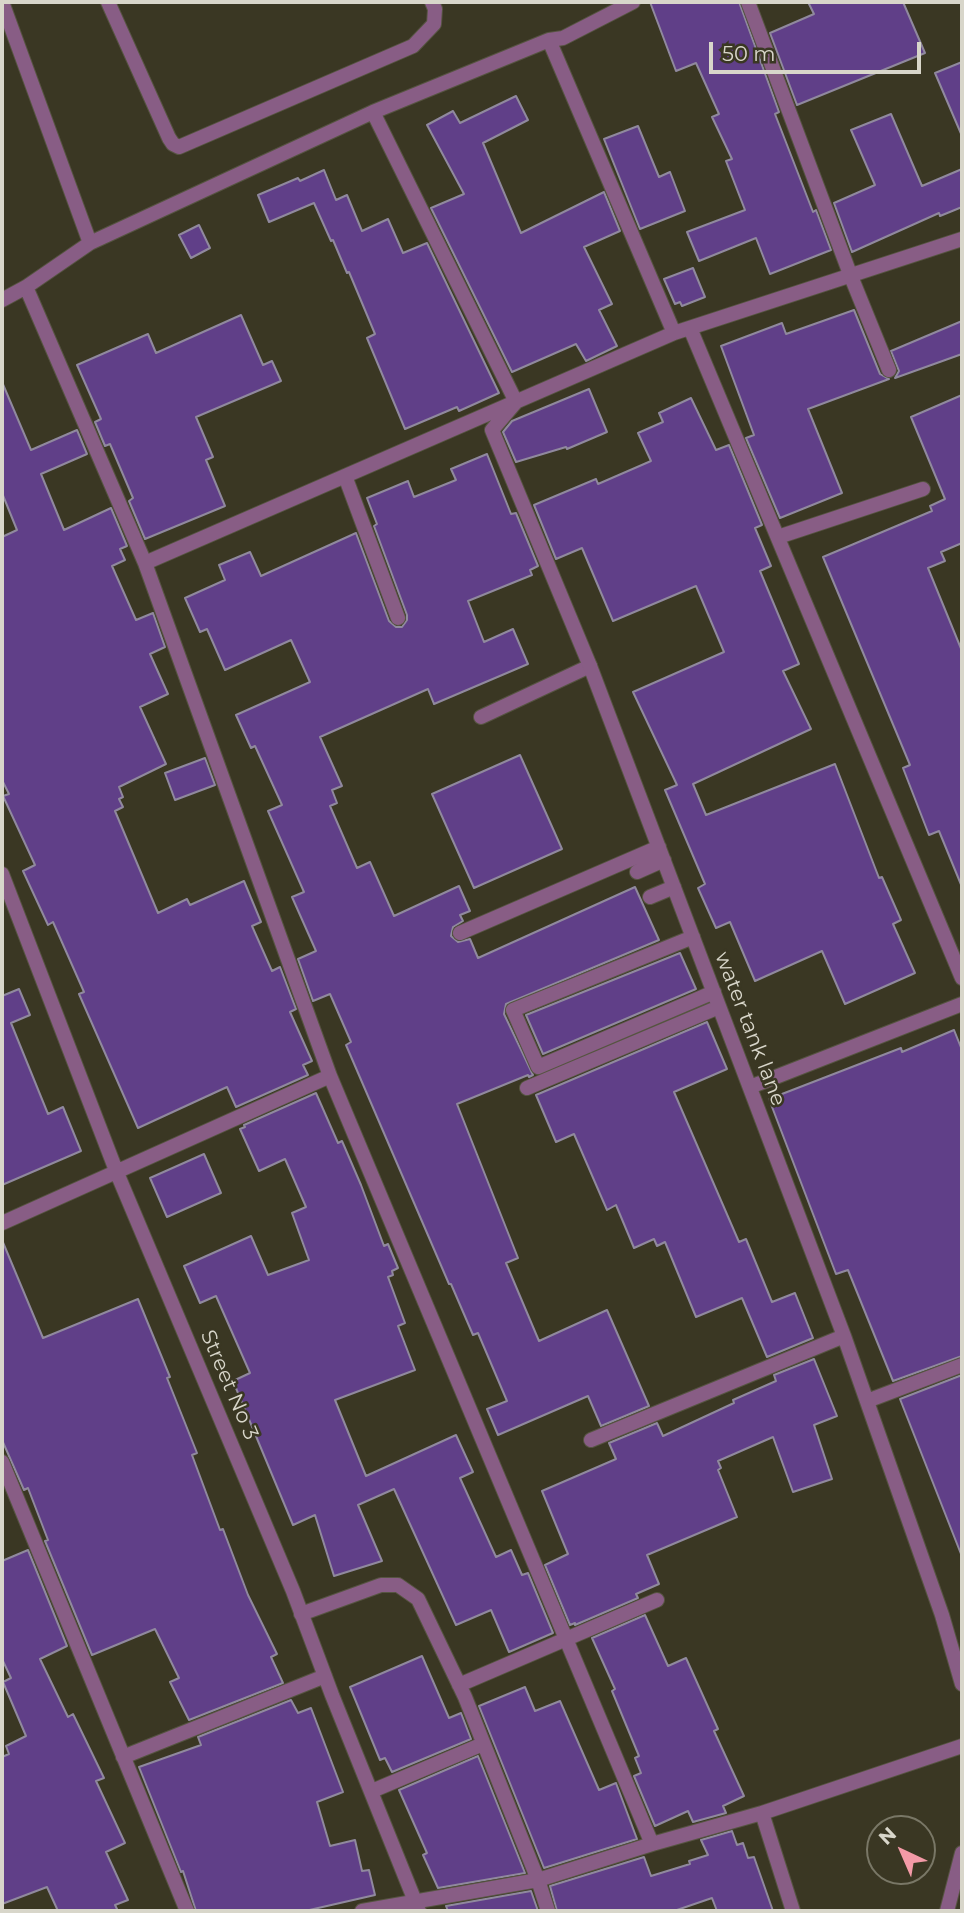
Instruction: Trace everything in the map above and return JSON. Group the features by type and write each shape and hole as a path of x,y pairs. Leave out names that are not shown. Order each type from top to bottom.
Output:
{"street":[{"path":"2,2 90,243"},
{"path":"108,2 169,138 173,145 178,147 413,46 434,24 435,9 432,2"},
{"path":"2,300 26,287 90,243 373,112 548,40 563,38 633,2"},
{"path":"748,2 889,370"},
{"path":"548,40 674,333"},
{"path":"373,112 516,402"},
{"path":"145,563 674,333 962,239"},
{"path":"26,287 145,563 330,1076 652,1844"},
{"path":"690,328 962,978"},
{"name":"water tank lane","path":"516,402 492,430 590,666 844,1336 942,1615 962,1684"},
{"path":"345,476 398,618"},
{"path":"778,537 923,489"},
{"path":"481,717 590,666"},
{"path":"637,872 661,853"},
{"path":"460,933 661,853"},
{"name":"Street No 3","path":"2,874 117,1172 301,1614 417,1907"},
{"path":"650,897 674,887"},
{"path":"692,937 513,1010 538,1067 713,992"},
{"path":"750,1087 962,1004"},
{"path":"527,1088 719,1007"},
{"path":"2,1223 330,1076"},
{"path":"591,1440 844,1336"},
{"path":"867,1401 962,1366"},
{"path":"2,1462 187,1911"},
{"path":"301,1614 382,1585 398,1585 418,1599 459,1685 548,1911"},
{"path":"459,1685 657,1600"},
{"path":"123,1757 325,1676"},
{"path":"372,1791 483,1744"},
{"path":"362,1911 417,1907 538,1880 762,1813 962,1746"},
{"path":"762,1813 793,1911"},
{"path":"947,1911 962,1853"}],"building":[{"path":"650,2 739,2 779,112 775,114 813,212 816,210 831,250 770,274 756,238 699,261 687,232 745,210 726,161 732,159 712,117 719,114 696,63 676,71"},
{"path":"808,2 903,2 925,53 797,105 770,33 814,14"},
{"path":"962,62 962,136 935,73"},
{"path":"516,96 528,120 483,143 521,233 604,192 620,231 584,247 612,304 599,310 617,346 586,361 576,344 512,372 431,208 464,194 427,125 453,111 460,123"},
{"path":"891,114 922,186 962,169 962,207 940,216 939,213 852,252 834,203 875,185 851,130"},
{"path":"638,126 659,177 670,172 685,211 640,229 604,139"},
{"path":"324,170 336,200 347,195 362,231 388,219 403,253 427,243 499,393 459,411 457,407 405,429 367,338 375,334 349,272 347,273 314,203 269,222 258,195"},
{"path":"199,225 210,248 191,258 179,235"},
{"path":"693,268 705,297 682,306 680,302 675,304 664,279"},
{"path":"854,310 880,374 889,379 808,409 842,493 780,518 746,438 754,435 721,346 782,323 786,334"},
{"path":"241,315 263,365 272,361 281,381 196,417 213,457 206,460 225,506 145,539 129,501 133,498 110,444 105,446 95,422 101,419 77,365 148,334 156,353"},
{"path":"962,321 962,354 895,378 899,371 891,351"},
{"path":"2,382 31,450 77,430 87,454 41,474 64,530 111,508 127,546 120,549 125,560 112,566 136,620 153,613 165,647 150,654 168,694 140,707 166,764 119,787 123,797 119,799 123,807 115,811 158,913 187,899 190,905 244,881 261,922 252,926 272,971 280,967 296,1009 290,1012 312,1061 303,1065 308,1075 236,1107 227,1087 138,1128 79,994 84,992 53,922 48,925 23,871 35,865 3,796 9,794 2,780 2,537 17,530 2,493"},
{"path":"589,389 607,432 567,449 566,447 516,462 503,432 512,421"},
{"path":"962,395 962,543 941,552 945,561 928,568 962,651 962,887 939,831 929,835 903,768 910,765 823,557 932,511 930,506 945,499 911,417"},
{"path":"691,398 716,450 729,445 762,525 755,528 771,566 760,571 799,664 783,671 811,729 693,784 706,815 835,764 879,878 882,877 901,920 893,924 915,973 845,1004 822,951 755,981 730,922 716,928 698,888 705,884 665,790 677,785 633,692 724,652 696,586 613,621 582,548 556,559 534,505 596,479 598,484 651,461 638,433 663,422 659,413"},
{"path":"487,454 511,514 516,513 538,566 530,570 532,575 468,601 484,642 513,629 528,664 434,704 428,689 320,737 342,786 332,790 337,803 330,806 357,868 370,862 394,916 459,886 470,911 460,915 463,921 453,927 451,936 458,942 470,939 478,958 635,887 659,940 506,1004 504,1014 533,1075 457,1104 518,1258 506,1263 539,1341 607,1310 649,1406 601,1426 588,1396 498,1435 487,1409 507,1401 478,1333 473,1335 449,1284 346,1045 351,1042 330,994 313,1001 298,959 316,951 292,897 304,892 268,811 282,805 255,746 251,748 236,715 310,682 291,640 225,670 207,629 200,632 185,598 225,580 219,565 250,552 261,576 356,533 389,621 396,627 402,627 407,615 374,526 377,524 367,498 408,481 414,497 456,480 451,469"},
{"path":"520,755 562,849 474,888 432,794"},
{"path":"205,758 215,785 175,800 165,773"},
{"path":"680,953 696,989 543,1054 526,1015"},
{"path":"19,989 30,1015 11,1023 48,1114 63,1107 81,1151 2,1185 2,996"},
{"path":"707,1022 727,1069 674,1092 739,1242 746,1239 772,1302 795,1293 813,1338 767,1357 742,1298 696,1317 665,1242 657,1246 654,1239 634,1248 616,1205 607,1210 574,1134 556,1142 536,1095"},
{"path":"954,1030 962,1050 962,1356 893,1381 848,1270 836,1274 769,1099 901,1048 902,1052"},
{"path":"316,1093 338,1143 342,1141 384,1246 388,1244 398,1268 388,1277 405,1323 398,1326 415,1370 335,1400 366,1476 456,1435 473,1472 460,1478 496,1557 511,1550 522,1575 528,1573 553,1633 509,1652 491,1610 456,1625 394,1489 358,1505 382,1561 334,1576 315,1515 293,1525 233,1381 250,1373 216,1296 200,1303 184,1266 251,1236 268,1275 309,1260 292,1213 306,1207 285,1159 259,1171 240,1129"},
{"path":"204,1154 221,1193 167,1217 150,1178"},
{"path":"2,1240 43,1338 138,1299 197,1453 192,1455 220,1530 223,1529 248,1595 277,1654 271,1657 283,1683 189,1720 170,1682 179,1678 155,1629 92,1655 45,1541 48,1540 28,1488 24,1490 2,1440"},
{"path":"814,1359 837,1416 814,1425 832,1479 793,1492 773,1437 718,1461 721,1468 718,1470 737,1517 647,1555 659,1584 636,1594 638,1598 570,1625 545,1565 568,1554 542,1491 616,1459 609,1443 657,1423 663,1436 776,1381 774,1375"},
{"path":"962,1375 962,1553 961,1554 900,1399"},
{"path":"28,1550 67,1646 40,1659 68,1717 73,1714 104,1778 96,1781 125,1843 106,1852 128,1900 115,1905 118,1911 58,1911 47,1887 2,1904 2,1757 9,1754 6,1746 26,1736 3,1682 11,1678 2,1659 2,1561"},
{"path":"645,1615 668,1666 686,1658 718,1729 714,1731 744,1796 723,1806 726,1813 693,1822 688,1811 655,1826 634,1776 641,1773 635,1758 639,1756 612,1691 615,1689 592,1638"},
{"path":"422,1656 449,1718 461,1713 471,1739 392,1772 385,1758 380,1760 350,1687"},
{"path":"525,1687 535,1711 560,1701 599,1790 616,1783 637,1839 544,1868 479,1706"},
{"path":"291,1700 298,1713 311,1708 343,1792 317,1802 330,1846 355,1840 362,1871 369,1870 375,1895 305,1911 196,1911 183,1871 181,1872 139,1767 201,1745 198,1737"},
{"path":"478,1756 525,1873 438,1888 423,1855 427,1853 399,1790"},
{"path":"732,1831 737,1845 743,1843 748,1858 754,1857 773,1911 717,1911 712,1898 674,1911 557,1911 550,1886 644,1857 651,1876 690,1864 689,1861 708,1855 701,1840"},
{"path":"531,1891 538,1911 448,1911 446,1906"}]}
